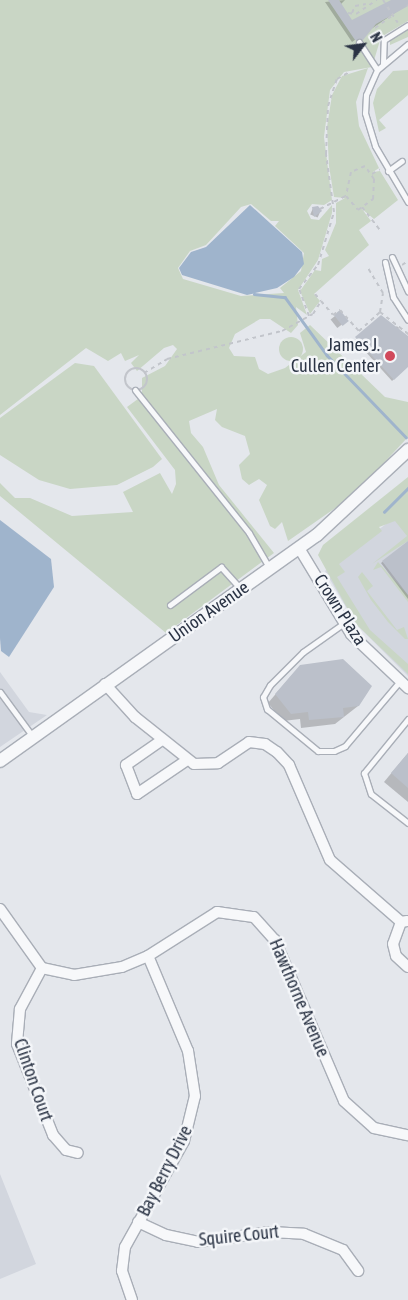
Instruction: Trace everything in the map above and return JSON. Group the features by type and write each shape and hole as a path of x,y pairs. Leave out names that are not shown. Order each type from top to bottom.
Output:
{"street":[{"name":"Union Avenue","path":"0,761 105,684 299,548 408,450"},
{"name":"Crown Plaza","path":"299,548 344,623 406,686"},
{"path":"105,684 162,740 187,760 210,766 249,742 265,744 277,752 289,764 330,860 405,921 393,949 408,966"},
{"path":"162,740 126,765 137,794 187,760"},
{"path":"0,909 42,968"},
{"name":"Hawthorne Avenue","path":"42,968 86,974 148,956 206,916 228,910 254,917 275,940 344,1101 374,1128 408,1136"},
{"name":"Bay Berry Drive","path":"132,1300 122,1263 138,1222 184,1141 195,1096 188,1051 148,956"},
{"name":"Clinton Court","path":"42,968 20,1009 18,1044 53,1135 66,1150 78,1153"},
{"name":"Squire Court","path":"138,1222 166,1235 198,1242 270,1232 304,1234 343,1250 358,1271"}],"lane":[{"path":"383,62 384,40 401,27 408,25"},
{"path":"359,42 377,70"},
{"path":"408,44 383,62 377,70 366,95 364,113 387,168 408,202"},
{"path":"387,168 402,161"},
{"path":"392,257 408,291"},
{"path":"385,262 393,297 408,320"},
{"path":"135,390 249,533 270,569"},
{"path":"170,605 221,567 241,589"},
{"path":"344,623 303,652 270,685 263,697 267,709 318,751 334,751 345,746 406,686"},
{"path":"0,692 33,738"},
{"path":"408,718 364,773 371,794 408,824"}],"path":[{"path":"364,0 366,5"},
{"path":"348,13 352,14 377,0"},
{"path":"383,0 401,27"},
{"path":"352,14 355,6 366,5"},
{"path":"375,28 393,15"},
{"path":"309,317 300,289 320,261 334,202 326,154 326,114 337,79 348,73"},
{"path":"320,208 346,196 352,172 365,165 372,174 374,198 357,209 346,196"},
{"path":"372,174 387,168"},
{"path":"362,207 380,230"},
{"path":"401,266 408,261"},
{"path":"315,294 334,315 340,310 358,331 380,312 380,282 367,266"},
{"path":"144,372 167,359 250,342 309,317 321,301"},
{"path":"380,312 406,329 408,334"},
{"path":"135,368 144,372 144,386 135,390 126,384 126,374 135,368"}],"shaded area":[{"path":"395,517 408,533 408,676 356,624 325,571"},
{"path":"0,672 29,712 47,715 0,747"},
{"path":"0,1174 36,1264 0,1279"}],"green space":[{"path":"0,0 408,0 408,21 381,37 372,67 344,72 330,90 324,137 332,200 324,205 312,204 307,211 311,219 319,220 332,205 332,213 318,260 298,290 307,315 296,307 298,325 291,333 270,319 260,319 235,334 229,348 234,356 255,357 259,369 268,374 285,368 306,352 300,333 310,325 385,397 408,402 408,437 354,495 288,541 282,522 275,529 270,526 259,500 267,485 259,479 249,485 242,479 239,465 250,454 245,436 222,427 215,420 217,409 189,421 191,433 203,447 219,485 274,553 166,633 0,496 0,483 15,498 30,498 72,516 133,512 123,492 160,473 172,494 176,484 175,470 127,407 142,396 142,378 165,366 177,349 173,345 164,348 137,371 131,363 139,355 125,361 121,353 108,361 86,348 0,415","holes":["251,204 271,221 279,221 275,226 304,253 301,271 280,288 284,293 241,296 183,279 178,268 190,251 206,245 241,207"]},
{"path":"408,29 408,37 390,45 390,40"},
{"path":"368,68 356,102 359,126 379,168 373,172 380,171 398,200 374,219 362,209 371,221 359,230 369,245 314,294 320,301 310,314 300,291 315,270 321,271 322,259 329,256 325,250 336,223 336,203 345,198 334,197 329,166 327,127 332,95 342,76"},
{"path":"408,70 408,95 379,120 386,128 379,132 373,103 377,89 393,71"},
{"path":"291,337 300,340 303,349 300,358 291,361 282,358 279,349 282,340"},
{"path":"75,363 94,366 162,459 153,467 117,485 70,489 39,480 0,455 0,418"},
{"path":"408,477 408,541 372,564 407,536 395,521 379,527 382,531 339,564 345,572 337,577 370,630 408,664 408,674 356,624 318,555 323,545"},
{"path":"378,562 408,595 408,602 381,567 373,570"},
{"path":"362,572 373,586 367,591 397,630 404,627 408,639 405,639 388,622 371,600 358,577"}],"water":[{"path":"250,205 302,252 304,264 294,277 277,288 247,295 182,275 179,268 191,252 206,247"},
{"path":"0,520 51,559 54,587 9,657 1,651 0,638"}],"building":[{"path":"328,0 339,0 352,20 391,0 408,0 408,6 376,24 363,40 355,40"},
{"path":"318,206 322,211 314,217 312,207"},
{"path":"340,310 349,321 343,326 334,315"},
{"name":"James J. Cullen Center","path":"381,315 408,336 408,367 394,380 355,337"},
{"path":"408,541 408,595 382,561"},
{"path":"343,659 372,686 359,706 343,708 344,717 309,720 308,712 291,714 275,694 300,665"},
{"path":"408,753 408,788 391,773"}],"waterway":[{"path":"254,294 285,297 327,355 406,437"},
{"path":"384,512 408,488"}],"place":[{"name":"James J. Cullen Center","path":"390,356"}]}
